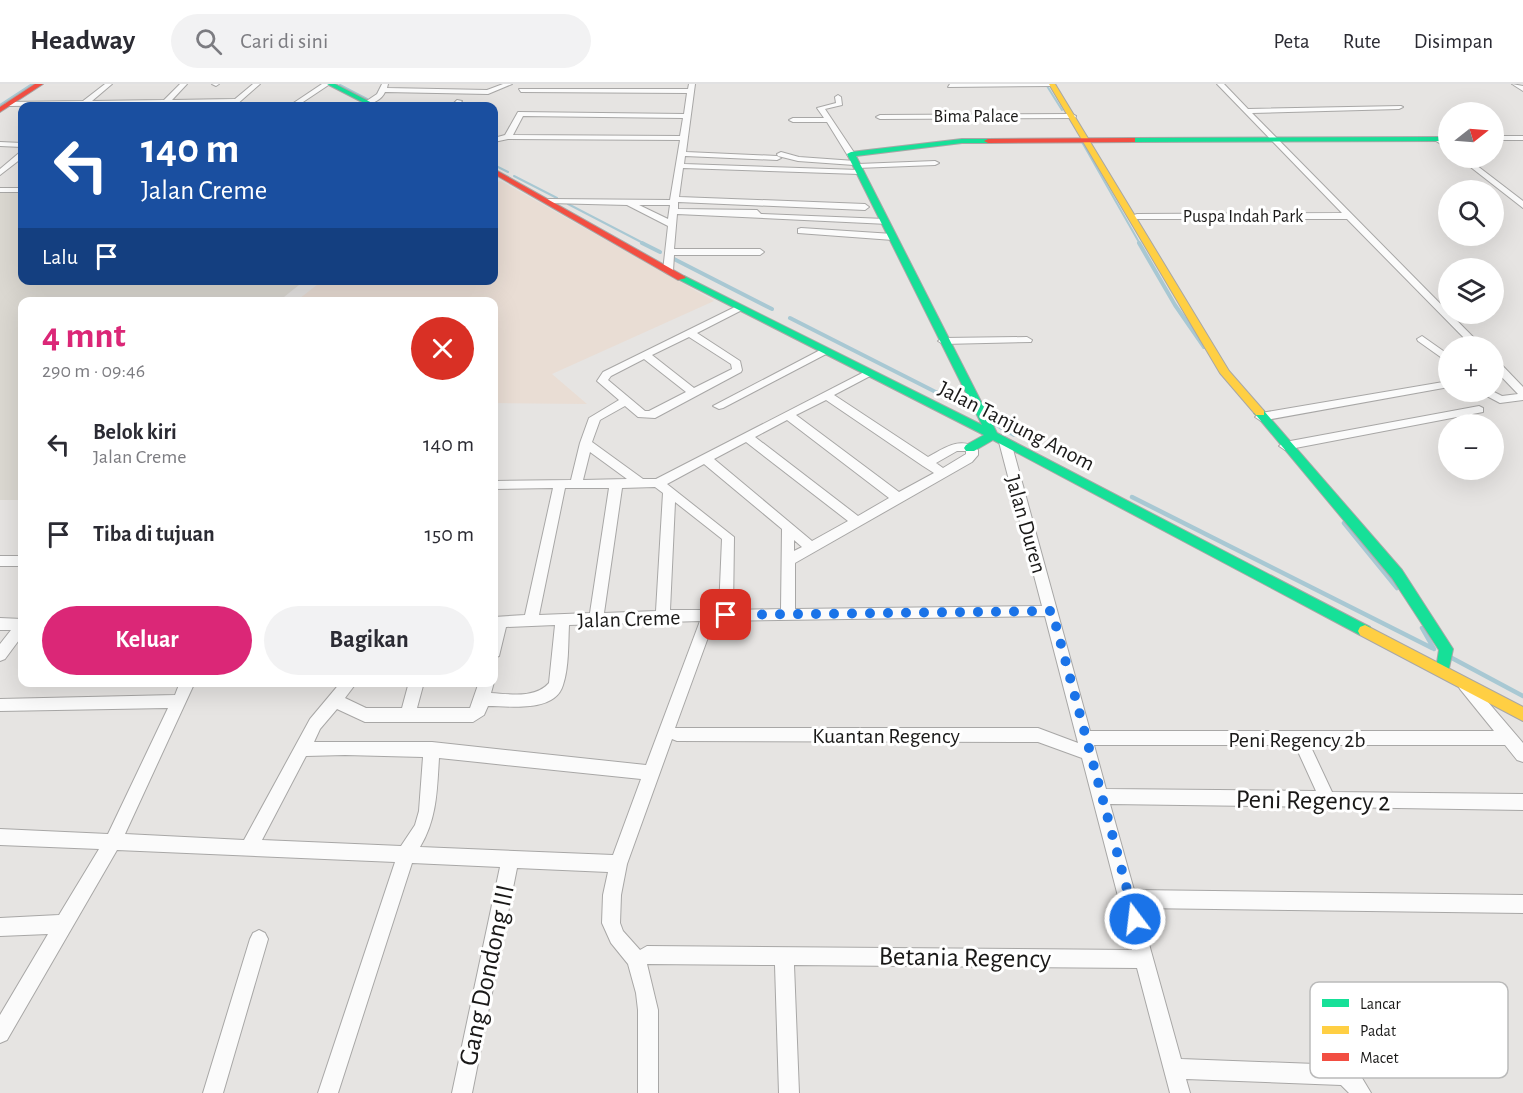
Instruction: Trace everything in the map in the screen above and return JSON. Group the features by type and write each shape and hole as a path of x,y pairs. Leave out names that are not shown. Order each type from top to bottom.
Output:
{"street":[{"path":"4,107 40,84"},
{"path":"86,102 109,84"},
{"path":"165,102 184,84"},
{"path":"235,102 257,84"},
{"path":"369,102 385,87 488,92 509,84"},
{"path":"950,86 1052,84 1211,351 1285,446 1397,574 1436,631 1445,662"},
{"path":"1220,84 1467,336"},
{"path":"1515,84 1523,89"},
{"path":"301,102 333,85 363,102"},
{"path":"521,90 692,88 681,154 668,271"},
{"path":"838,97 840,105 821,108 856,164 943,341 987,422 999,439 969,448 955,447 927,463"},
{"path":"1247,111 1399,107"},
{"path":"508,137 519,115 580,137 685,138"},
{"path":"498,139 589,115 688,116"},
{"path":"580,137 589,115"},
{"path":"617,138 623,116"},
{"path":"651,138 656,116"},
{"name":"Bima Palace","path":"880,117 1072,116"},
{"path":"793,120 828,120"},
{"path":"1504,138 1523,138"},
{"path":"681,154 779,156 856,164 948,142 1276,139 1438,141"},
{"path":"0,144 18,145"},
{"path":"0,173 18,158"},
{"path":"680,166 934,163"},
{"path":"1477,168 1519,199 1523,205"},
{"name":"Jalan Tanjung Anom","path":"498,173 668,271 739,308 1445,662 1461,680 1523,714"},
{"path":"0,190 18,190"},
{"path":"549,201 865,207"},
{"path":"629,203 673,225"},
{"path":"675,204 753,214 885,222"},
{"name":"Puspa Indah Park","path":"1137,217 1348,216"},
{"path":"801,231 893,237"},
{"path":"670,252 760,252"},
{"path":"690,333 736,363 738,367 735,372 651,415 642,414 624,402 602,378 645,355 739,308"},
{"path":"1422,339 1438,351"},
{"path":"943,341 1027,340"},
{"path":"719,406 824,351"},
{"path":"645,355 694,393"},
{"path":"664,486 705,458 868,373"},
{"path":"1504,373 1523,393"},
{"path":"1261,417 1438,386"},
{"path":"826,395 943,473"},
{"path":"1504,399 1523,397"},
{"path":"576,484 595,418 624,402"},
{"path":"1285,446 1479,410"},
{"path":"788,415 898,498"},
{"path":"747,437 856,521"},
{"name":"Jalan Duren","path":"999,439 1052,611 1180,1093"},
{"path":"586,443 640,483"},
{"path":"787,561 972,455 969,448"},
{"path":"705,458 812,548"},
{"path":"498,485 640,483 664,486 728,537 726,615"},
{"path":"596,618 616,484"},
{"path":"531,621 560,485"},
{"path":"663,616 664,486"},
{"path":"788,528 788,615"},
{"path":"0,561 18,561"},
{"name":"Jalan Creme","path":"498,622 709,615 1052,611"},
{"path":"648,1093 648,1010 645,993 636,959 617,937 611,923 612,895 618,864 709,615"},
{"path":"483,699 539,699 552,692 556,685 563,620"},
{"path":"0,624 18,625"},
{"path":"0,655 18,630"},
{"path":"1461,680 1523,755"},
{"path":"0,1033 113,841 186,687"},
{"path":"249,848 315,724 346,687"},
{"path":"408,714 416,687"},
{"path":"336,701 365,715 473,715 478,710 486,687"},
{"path":"0,705 179,701"},
{"name":"Kuantan Regency","path":"677,735 1038,735 1088,746"},
{"name":"Peni Regency 2b","path":"1088,746 1300,739 1509,738"},
{"path":"1300,739 1328,801"},
{"path":"301,749 370,746 432,749 653,772"},
{"path":"328,1093 406,854 422,828 427,811 432,749"},
{"name":"Peni Regency 2","path":"1102,796 1523,802"},
{"path":"0,837 618,864"},
{"name":"Gang Dondong III","path":"462,1093 510,858"},
{"path":"1129,899 1523,904"},
{"path":"0,927 64,924"},
{"path":"213,1093 259,939"},
{"name":"Betania Regency","path":"647,955 1145,959"},
{"path":"784,956 789,1093"},
{"path":"1174,1069 1310,1074"},
{"path":"1348,1078 1361,1093"}],"shaded area":[{"path":"501,181 714,301 552,374 587,404 498,403 498,297 301,297 317,285 498,285 498,182"},
{"path":"0,191 18,191 18,285 299,285 284,297 18,297 18,500 0,500"}],"waterway":[{"path":"0,105 32,84"},
{"path":"340,85 367,99"},
{"path":"1047,86 1062,110"},
{"path":"1082,142 1140,244"},
{"path":"498,167 508,172"},
{"path":"514,176 557,198"},
{"path":"568,204 645,244"},
{"path":"642,243 660,252"},
{"path":"1139,243 1175,305 1204,347"},
{"path":"672,258 772,309"},
{"path":"790,318 977,413"},
{"path":"990,421 1014,435"},
{"path":"1132,497 1432,648"},
{"path":"1344,523 1397,588"},
{"path":"1422,628 1434,649"},
{"path":"1450,657 1523,696"}],"traffic: fast":[{"path":"330,84 366,102"},
{"path":"1132,140 1438,139"},
{"path":"970,448 993,435 851,154 962,141 988,141"},
{"path":"681,278 993,435 1365,631"},
{"path":"1260,413 1397,574 1446,649 1443,669"}],"traffic: slow":[{"path":"1052,84 1225,373 1260,413"},
{"path":"1365,631 1523,714"}],"traffic: jam":[{"path":"0,110 40,84"},
{"path":"988,141 1132,140"},
{"path":"498,173 681,278"}],"route":[{"path":"726,615 1052,611 1135,919"}]}
